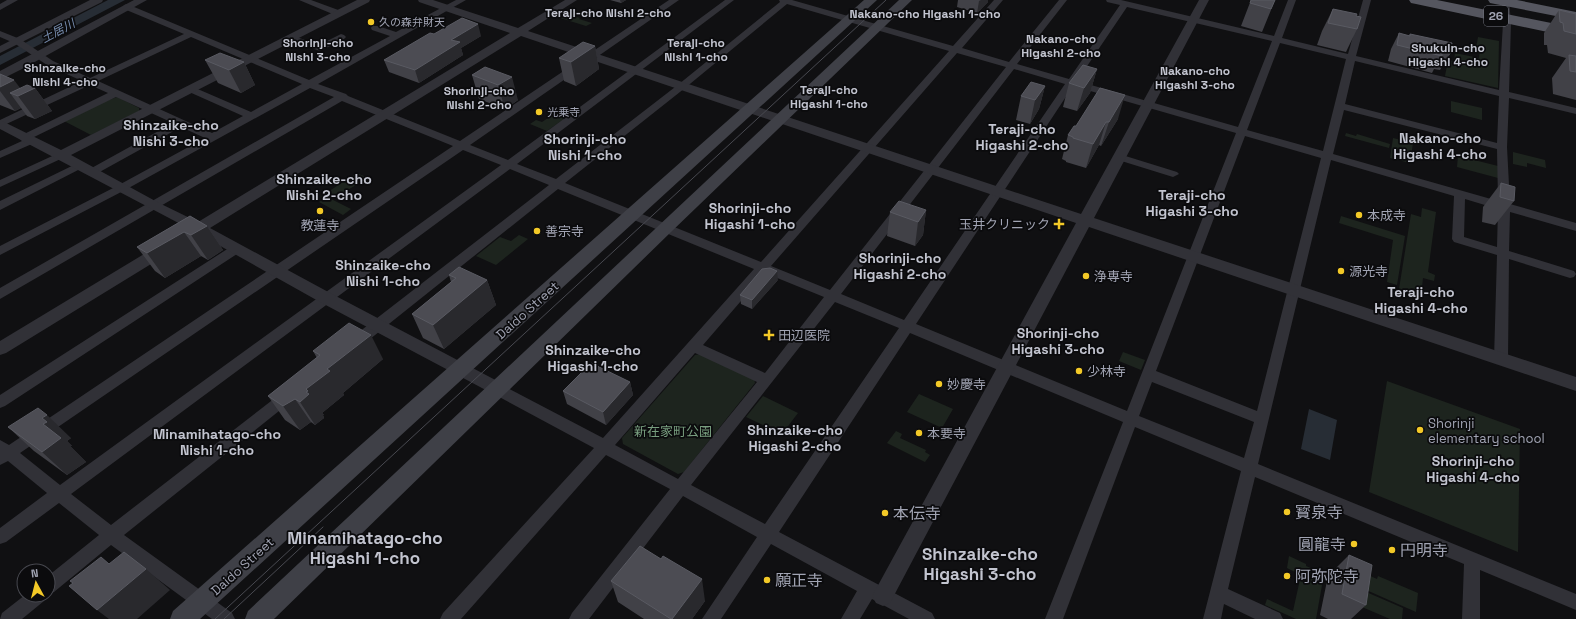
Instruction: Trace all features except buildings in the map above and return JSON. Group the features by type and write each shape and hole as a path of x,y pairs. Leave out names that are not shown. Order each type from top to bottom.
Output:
{"highway":[{"name":"26","path":"1416,0 1504,8 1576,28"},
{"name":"26","path":"1441,0 1576,16"},
{"name":"26","path":"1469,0 1576,21"},
{"name":"26","path":"1504,8 1576,33"}],"main road":[{"name":"Daido Street","path":"182,619 871,0"},
{"path":"257,619 665,228 906,0"}],"street":[{"path":"0,7 14,0"},
{"path":"0,50 98,0"},
{"path":"0,76 39,56 107,17 142,0"},
{"path":"303,0 338,13"},
{"path":"0,184 61,155 365,0"},
{"path":"423,0 520,31 1576,384"},
{"path":"0,251 121,188 462,0"},
{"path":"0,349 572,0"},
{"path":"226,619 111,535 59,494 3,453 278,271 675,0"},
{"path":"0,537 509,165 730,0"},
{"path":"346,350 682,86 785,0 1576,227"},
{"path":"449,619 605,446 999,0"},
{"path":"578,619 767,380 1063,0"},
{"path":"1110,0 1576,111"},
{"path":"850,619 876,592 1007,368 1204,0"},
{"path":"1054,619 1292,0"},
{"path":"1212,619 1295,290 1327,156 1341,106 1351,57 1367,0"},
{"path":"711,619 1071,82 1125,4"},
{"path":"128,7 249,59 385,113 509,165 557,183 1576,602"},
{"path":"1501,359 1504,206 1502,147 1504,8"},
{"path":"375,28 398,36"},
{"path":"0,34 17,41 50,63 212,137"},
{"path":"0,124 191,34"},
{"path":"291,38 320,48 341,37"},
{"path":"190,89 251,116"},
{"path":"0,155 27,139 116,93"},
{"path":"0,294 343,96"},
{"path":"1341,106 1502,147"},
{"path":"0,206 86,168 181,123"},
{"path":"0,124 86,168 154,206 199,228 377,326 461,369 926,619"},
{"path":"1119,157 1173,174"},
{"path":"1460,194 1458,238 1570,274"},
{"path":"0,402 236,249"},
{"path":"693,346 767,380"},
{"path":"1148,374 1262,419"},
{"path":"56,580 297,389"},
{"path":"1471,619 1472,559"},
{"path":"1219,593 1274,619"},
{"path":"8,619 28,603"}],"green space":[{"path":"569,14 592,23 586,26 560,18"},
{"path":"1478,37 1499,41 1498,88 1445,76 1448,60 1454,61 1455,53 1479,58 1480,49 1476,48"},
{"path":"117,97 139,108 139,111 91,135 64,121 93,106"},
{"path":"1451,101 1482,108 1482,120 1451,112"},
{"path":"557,112 568,116 547,131 530,124 536,120 542,122"},
{"path":"1346,133 1356,136 1357,134 1390,144 1389,148 1345,136"},
{"path":"1393,138 1413,143 1410,163 1390,158"},
{"path":"1513,152 1545,160 1546,168 1527,163 1527,167 1513,164"},
{"path":"1458,156 1498,166 1498,178 1457,167"},
{"path":"357,173 368,178 334,198 328,195 324,198 320,197"},
{"path":"327,197 351,209 343,215 319,202"},
{"path":"1422,208 1436,212 1428,272 1435,275 1434,281 1423,278 1421,296 1399,289 1411,214 1421,217"},
{"path":"1341,216 1405,236 1397,285 1387,282 1393,240 1339,223"},
{"path":"519,235 528,239 496,265 476,256 500,237 511,241"},
{"path":"1123,352 1145,360 1141,370 1119,361"},
{"name":"新在家町公園","path":"701,354 754,378 755,383 684,472 678,474 623,444 622,438 695,355"},
{"path":"1387,381 1520,429 1518,552 1369,492"},
{"path":"919,394 953,409 942,428 907,412"},
{"path":"763,396 798,413 782,434 746,417"},
{"path":"896,431 902,434 900,438 926,450 925,452 930,455 925,462 887,443"},
{"path":"1289,556 1324,574 1316,619 1296,619 1265,605 1267,599 1293,611 1301,575 1287,568"},
{"path":"1366,574 1377,579 1378,576 1418,593 1416,612 1364,589"},
{"path":"1357,588 1403,608 1402,619 1390,619 1355,604"}],"water":[{"name":"土居川","path":"108,0 125,0 0,65 0,56"},
{"path":"1309,409 1337,420 1330,460 1301,449"}],"tram line":[{"path":"215,619 886,0"},
{"path":"224,619 323,527"}],"place":[{"name":"久の森弁財天","path":"371,22"},
{"name":"光乗寺","path":"539,112"},
{"name":"教蓮寺","path":"320,211"},
{"name":"本成寺","path":"1359,215"},
{"name":"玉井クリニック","path":"1059,224"},
{"name":"善宗寺","path":"537,231"},
{"name":"源光寺","path":"1341,271"},
{"name":"浄専寺","path":"1086,276"},
{"name":"田辺医院","path":"769,335"},
{"name":"少林寺","path":"1079,371"},
{"name":"妙慶寺","path":"939,384"},
{"name":"Shorinji elementary school","path":"1420,430"},
{"name":"本要寺","path":"919,433"},
{"name":"寳泉寺","path":"1287,512"},
{"name":"本伝寺","path":"885,513"},
{"name":"圓龍寺","path":"1354,544"},
{"name":"円明寺","path":"1392,550"},
{"name":"阿弥陀寺","path":"1287,576"},
{"name":"願正寺","path":"767,580"}],"district":[{"name":"Teraji-cho Nishi 2-cho","path":"608,13"},
{"name":"Nakano-cho Higashi 1-cho","path":"925,14"},
{"name":"Nakano-cho Higashi 2-cho","path":"1061,46"},
{"name":"Shorinji-cho Nishi 3-cho","path":"318,50"},
{"name":"Teraji-cho Nishi 1-cho","path":"696,50"},
{"name":"Shukuin-cho Higashi 4-cho","path":"1448,55"},
{"name":"Shinzaike-cho Nishi 4-cho","path":"65,75"},
{"name":"Nakano-cho Higashi 3-cho","path":"1195,78"},
{"name":"Teraji-cho Higashi 1-cho","path":"829,97"},
{"name":"Shorinji-cho Nishi 2-cho","path":"479,98"},
{"name":"Shinzaike-cho Nishi 3-cho","path":"171,134"},
{"name":"Teraji-cho Higashi 2-cho","path":"1022,138"},
{"name":"Nakano-cho Higashi 4-cho","path":"1440,146"},
{"name":"Shorinji-cho Nishi 1-cho","path":"585,148"},
{"name":"Shinzaike-cho Nishi 2-cho","path":"324,188"},
{"name":"Teraji-cho Higashi 3-cho","path":"1192,204"},
{"name":"Shorinji-cho Higashi 1-cho","path":"750,216"},
{"name":"Shorinji-cho Higashi 2-cho","path":"900,266"},
{"name":"Shinzaike-cho Nishi 1-cho","path":"383,274"},
{"name":"Teraji-cho Higashi 4-cho","path":"1421,300"},
{"name":"Shorinji-cho Higashi 3-cho","path":"1058,342"},
{"name":"Shinzaike-cho Higashi 1-cho","path":"593,358"},
{"name":"Shinzaike-cho Higashi 2-cho","path":"795,438"},
{"name":"Minamihatago-cho Nishi 1-cho","path":"217,442"},
{"name":"Shorinji-cho Higashi 4-cho","path":"1473,470"},
{"name":"Minamihatago-cho Higashi 1-cho","path":"365,548"},
{"name":"Shinzaike-cho Higashi 3-cho","path":"980,564"}]}
